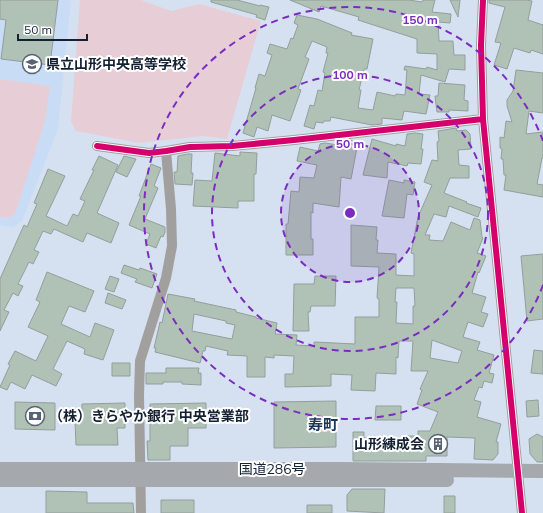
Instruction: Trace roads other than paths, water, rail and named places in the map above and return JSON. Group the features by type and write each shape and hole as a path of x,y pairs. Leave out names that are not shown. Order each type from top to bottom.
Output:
{"highway":[{"name":"国道286号","path":"0,469 141,474"},
{"name":"国道286号","path":"0,480 141,474 342,469 518,475 543,480"},
{"name":"国道286号","path":"518,475 543,471"}],"street":[{"path":"483,0 481,45 483,119 522,513"},
{"path":"97,146 149,152 166,151 190,147 232,146 294,140 483,119"},
{"path":"141,513 139,395 140,361 166,278 172,246 171,209 166,151"}],"place":[{"name":"県立山形中央高等学校","path":"32,64"},
{"name":"（株）きらやか銀行 中央営業部","path":"35,416"},
{"name":"山形練成会","path":"438,444"}],"district":[{"name":"寿町","path":"323,424"}]}
